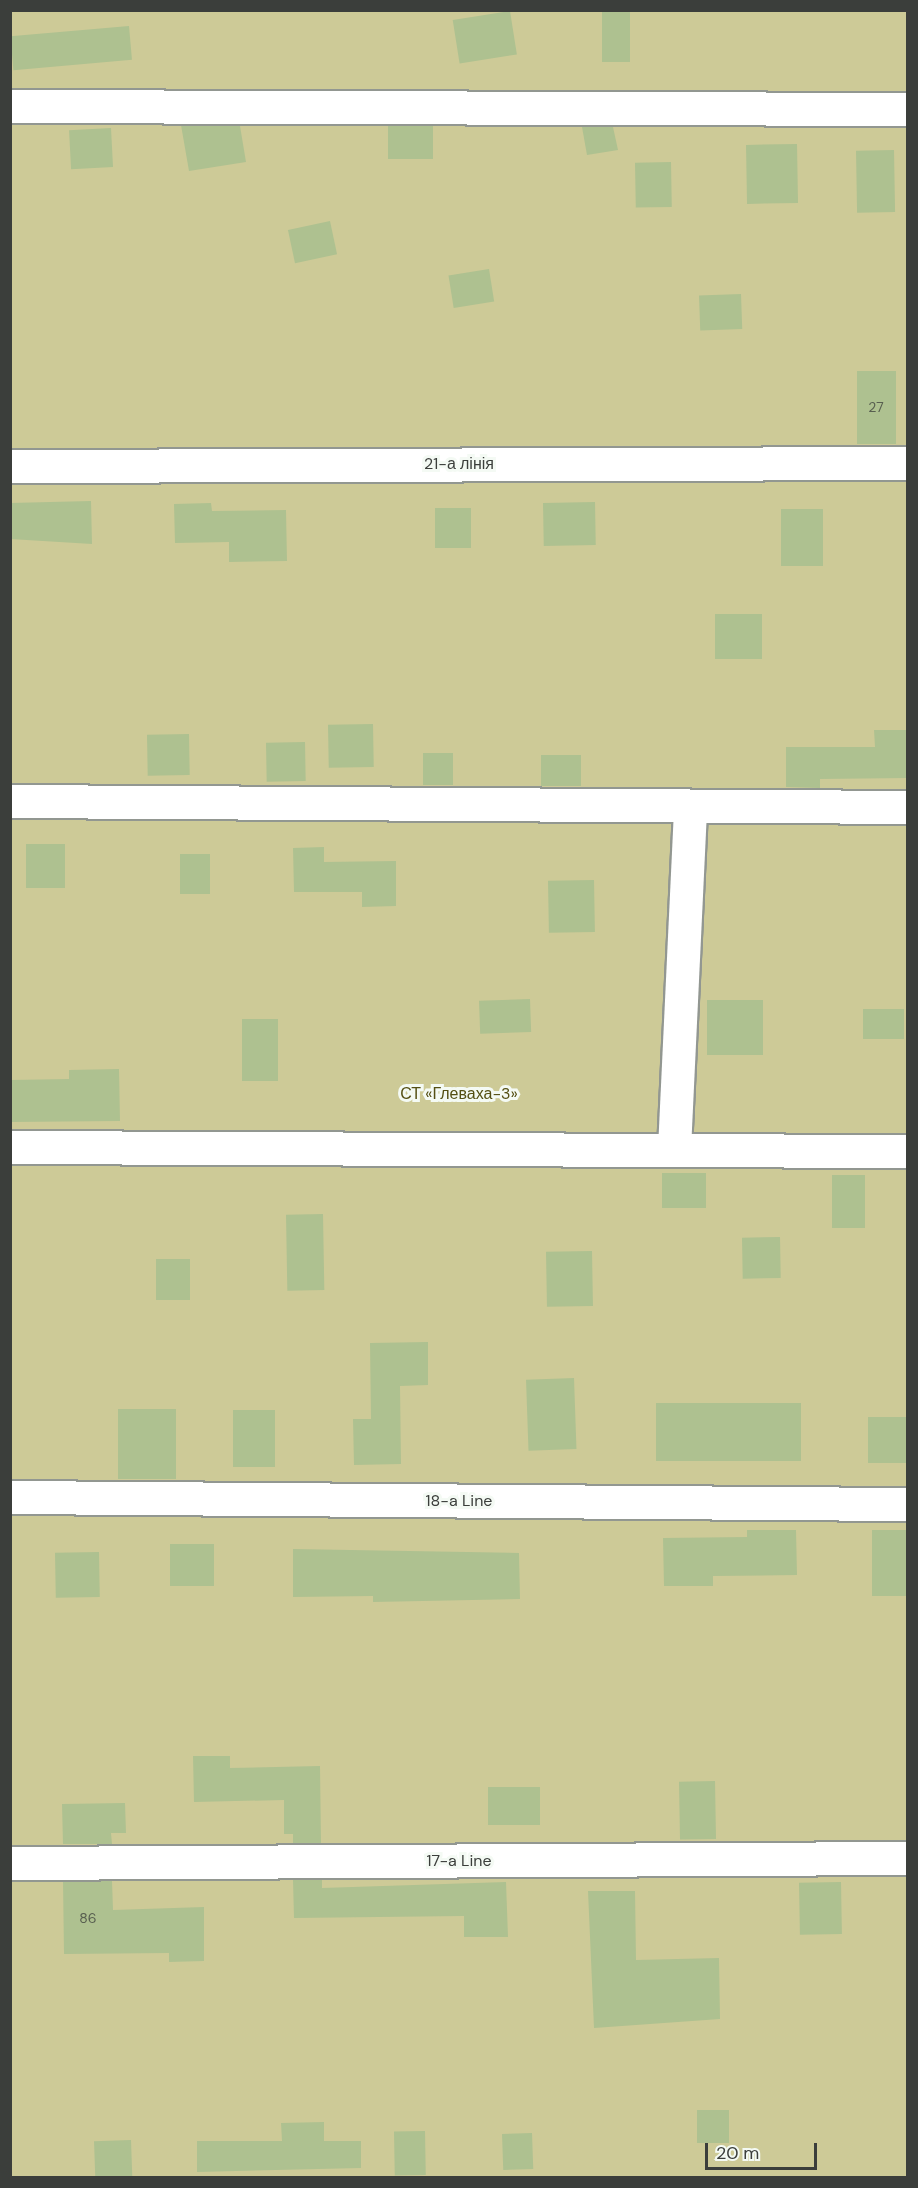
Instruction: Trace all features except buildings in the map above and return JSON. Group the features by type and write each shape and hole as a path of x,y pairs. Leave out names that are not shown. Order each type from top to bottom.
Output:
{"lane":[{"path":"10,106 908,109"},
{"name":"21-а лінія","path":"10,466 908,463"},
{"path":"10,801 690,810 908,807"},
{"path":"674,1149 690,810"},
{"path":"10,1147 908,1151"},
{"name":"18-a Line","path":"10,1497 908,1504"},
{"name":"17-a Line","path":"10,1863 908,1858"}],"green space":[{"name":"СТ «Глеваха-3»","path":"11,11 907,11 907,2177 11,2177"}]}
